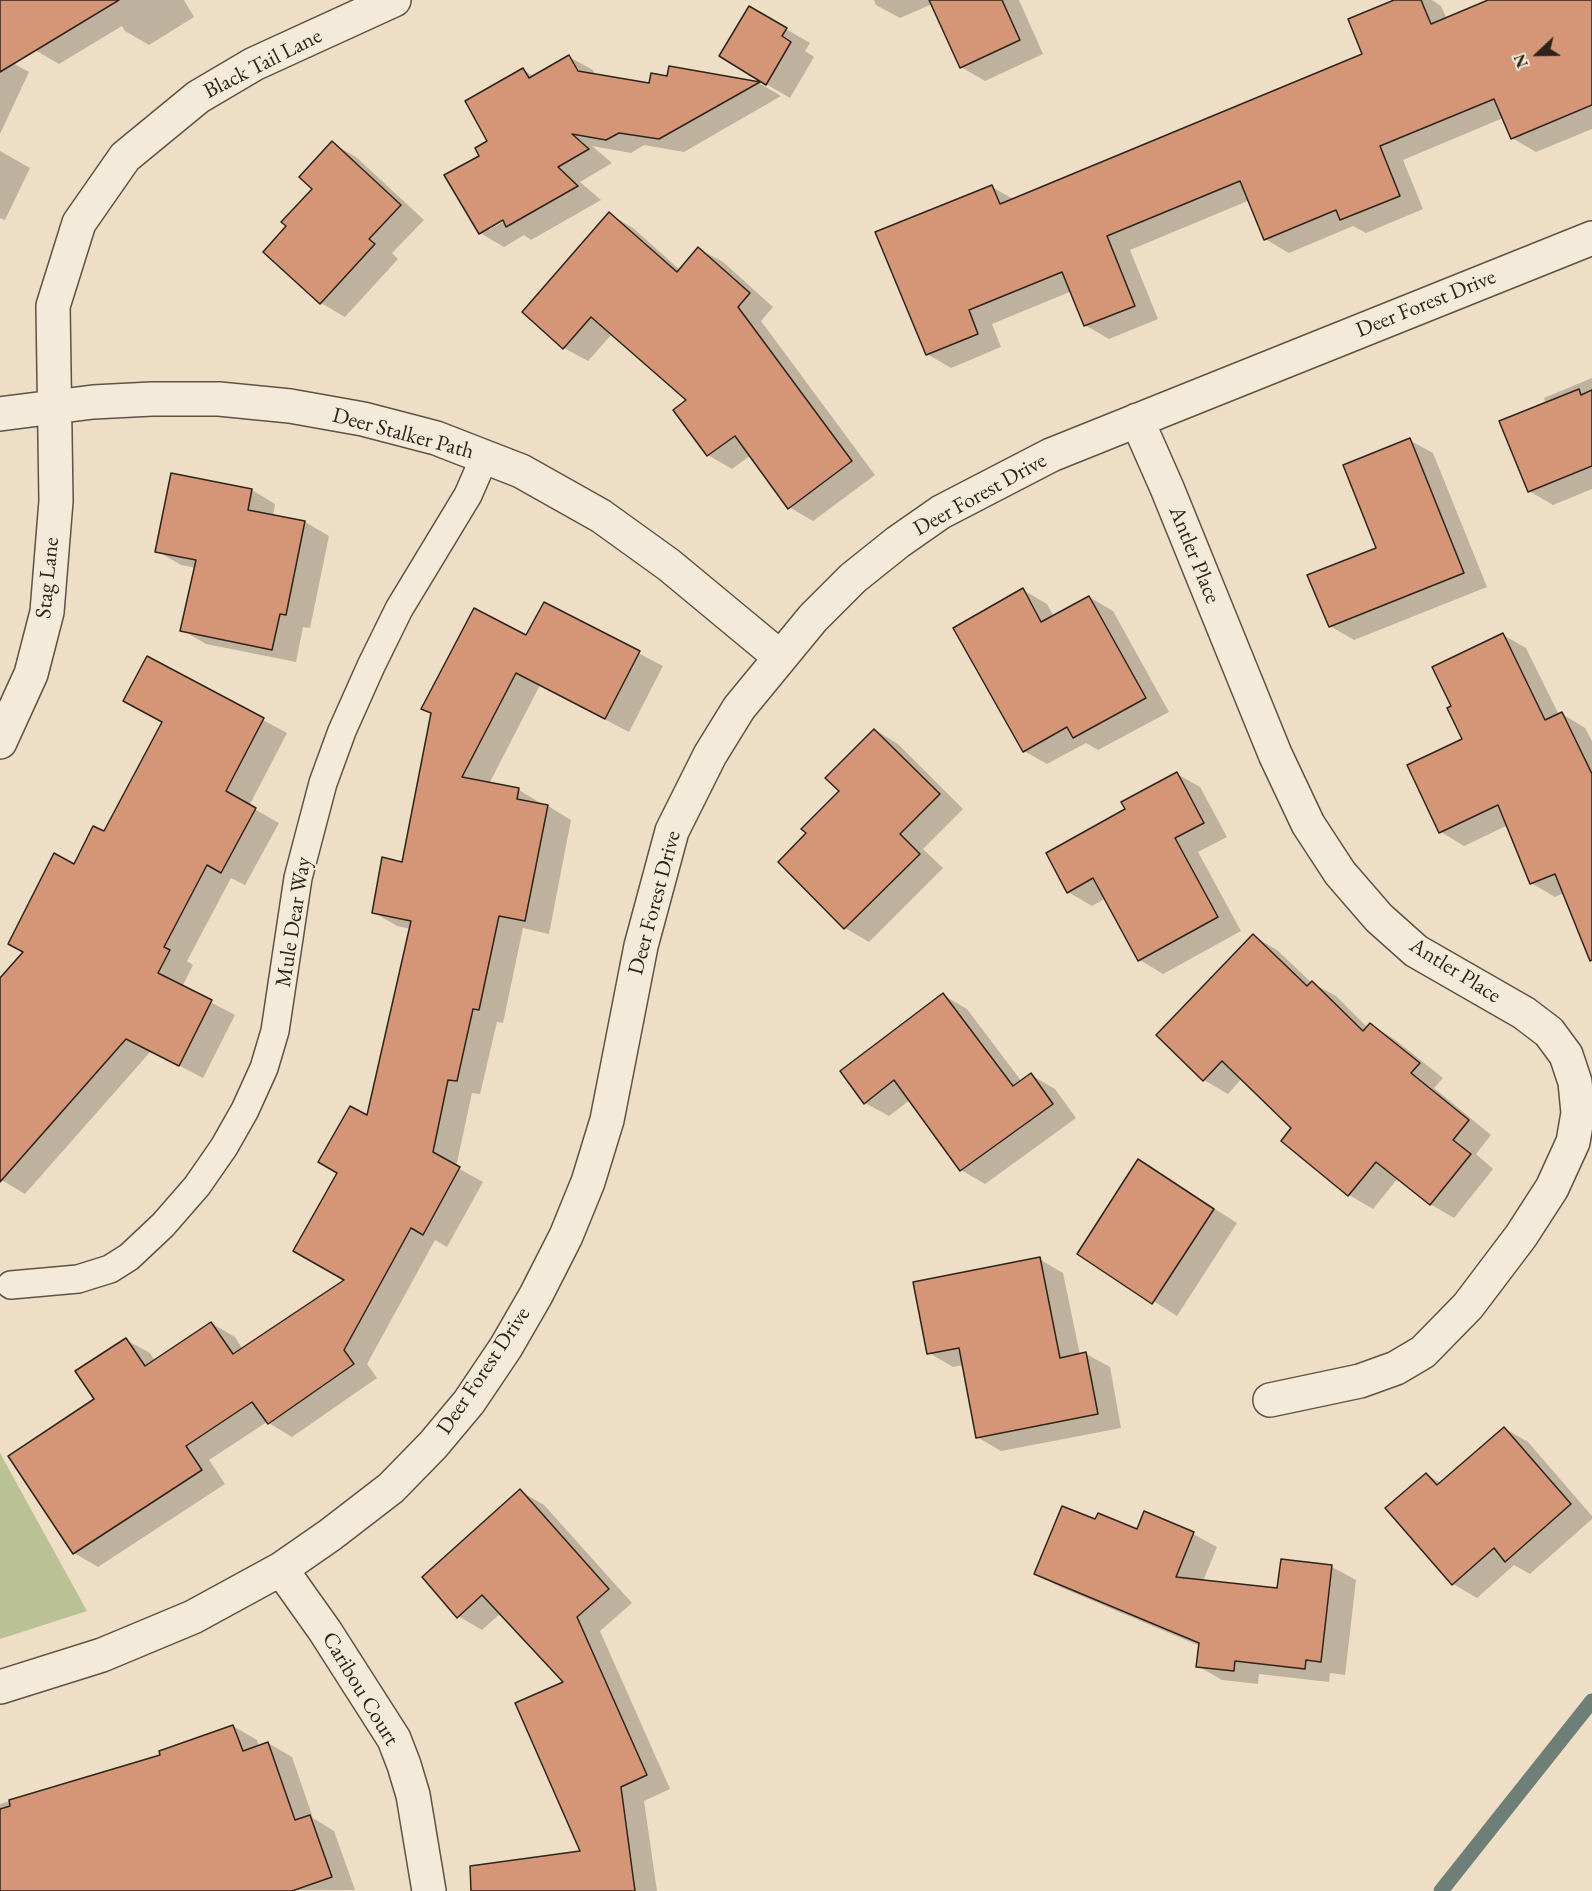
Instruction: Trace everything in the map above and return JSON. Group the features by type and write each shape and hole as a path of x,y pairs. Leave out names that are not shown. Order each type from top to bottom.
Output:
{"street":[{"name":"Black Tail Lane","path":"56,406 53,306 79,223 125,157 198,97 254,64 394,0"},
{"name":"Deer Forest Drive","path":"0,1687 102,1655 193,1617 281,1569 391,1488 433,1445 469,1401 506,1347 536,1295 566,1236 588,1182 607,1120 641,946 672,831 710,755 739,708 813,618 853,578 898,542 941,512 1051,455 1592,238"},
{"name":"Deer Stalker Path","path":"0,414 56,406 152,399 219,399 290,406 363,419 436,438 520,471 602,516 694,585 780,657"},
{"name":"Stag Lane","path":"0,742 31,674 47,612 56,501 56,406"},
{"name":"Antler Place","path":"1137,420 1275,754 1308,824 1340,873 1379,918 1416,951 1524,1012 1549,1032 1566,1055 1575,1082 1578,1113 1573,1142 1552,1188 1521,1236 1468,1306 1422,1352 1396,1368 1360,1381 1270,1400"},
{"name":"Caribou Court","path":"281,1569 325,1631 394,1739 413,1794 429,1891"}],"lane":[{"name":"Mule Dear Way","path":"11,1285 78,1279 110,1269 129,1257 163,1225 197,1186 224,1147 245,1110 264,1068 275,1031 298,878 323,783 342,731 399,609 468,495 485,456"}],"green space":[{"path":"0,1453 87,1611 0,1639"}],"building":[{"path":"0,0 119,0 0,72"},
{"path":"929,0 1002,0 1020,40 960,68"},
{"path":"1394,0 1421,0 1431,24 1488,0 1592,0 1592,105 1511,139 1494,99 1380,146 1400,196 1340,220 1336,210 1264,240 1240,181 1107,236 1135,306 1084,326 1062,272 969,310 978,334 926,355 875,232 992,185 1000,204 1362,54 1348,19"},
{"path":"749,6 787,28 782,36 791,42 766,85 719,56"},
{"path":"569,55 578,71 649,83 651,73 667,76 669,66 760,82 659,139 619,133 606,140 572,134 589,149 558,167 578,186 506,227 503,220 479,234 444,175 479,156 475,148 487,141 465,101 523,68 529,78"},
{"path":"332,141 401,205 369,239 375,244 320,304 263,252 286,226 281,222 312,189 299,177"},
{"path":"609,212 677,272 698,247 750,293 738,307 852,461 788,509 735,436 707,456 673,410 686,400 591,317 563,349 522,312"},
{"path":"1579,389 1581,395 1592,390 1592,466 1528,492 1499,421"},
{"path":"1410,438 1464,573 1329,627 1307,575 1376,548 1343,465"},
{"path":"171,473 252,489 248,510 305,521 286,615 280,614 272,650 180,631 196,560 155,552"},
{"path":"1023,588 1041,622 1089,596 1146,698 1073,738 1067,727 1023,752 953,628"},
{"path":"544,602 640,651 605,719 516,673 462,777 519,788 517,799 548,805 525,921 499,916 479,1010 473,1009 457,1081 448,1080 433,1152 460,1167 423,1235 411,1228 344,1350 354,1364 268,1424 252,1402 186,1446 202,1470 73,1554 8,1456 94,1399 75,1371 126,1338 145,1366 211,1322 233,1354 344,1280 293,1251 337,1173 318,1162 350,1106 367,1115 411,921 372,913 382,857 402,862 431,713 421,709 474,608 526,635"},
{"path":"1503,633 1545,720 1562,712 1592,774 1592,960 1590,961 1555,874 1530,884 1498,805 1439,833 1407,765 1462,739 1447,708 1451,706 1432,667"},
{"path":"147,656 264,718 226,791 256,808 221,873 207,865 164,947 170,950 158,973 212,1000 179,1066 126,1039 0,1182 0,978 23,952 8,944 54,853 74,864 93,826 104,831 162,722 123,701"},
{"path":"874,729 940,794 900,834 920,854 844,929 778,862 806,833 801,829 839,791 825,778"},
{"path":"1177,772 1204,823 1175,838 1218,917 1138,961 1093,878 1067,893 1046,853 1125,809 1121,802"},
{"path":"1253,934 1307,986 1312,981 1363,1031 1370,1023 1420,1063 1411,1073 1469,1120 1453,1140 1471,1154 1430,1205 1376,1162 1348,1196 1281,1141 1291,1128 1222,1061 1203,1081 1156,1035"},
{"path":"943,993 1013,1086 1031,1073 1053,1104 960,1171 894,1080 864,1104 840,1071"},
{"path":"1138,1159 1214,1209 1152,1304 1077,1254"},
{"path":"1040,1257 1060,1358 1086,1352 1098,1414 976,1438 959,1348 927,1354 913,1282"},
{"path":"1504,1427 1571,1504 1505,1562 1494,1548 1452,1585 1385,1508 1426,1473 1437,1485"},
{"path":"520,1489 609,1589 577,1617 647,1775 621,1787 635,1891 471,1891 470,1866 580,1851 515,1703 563,1682 482,1595 457,1618 422,1577"},
{"path":"1062,1506 1095,1519 1098,1513 1137,1529 1144,1511 1194,1532 1176,1577 1277,1588 1281,1559 1332,1565 1321,1662 1306,1660 1305,1669 1235,1661 1234,1671 1196,1667 1199,1643 1034,1574"},
{"path":"233,1725 243,1751 268,1742 295,1820 310,1815 332,1877 292,1891 0,1891 0,1809 10,1806 9,1800 160,1755 159,1751"}],"waterway":[{"path":"1441,1891 1592,1701"}]}
